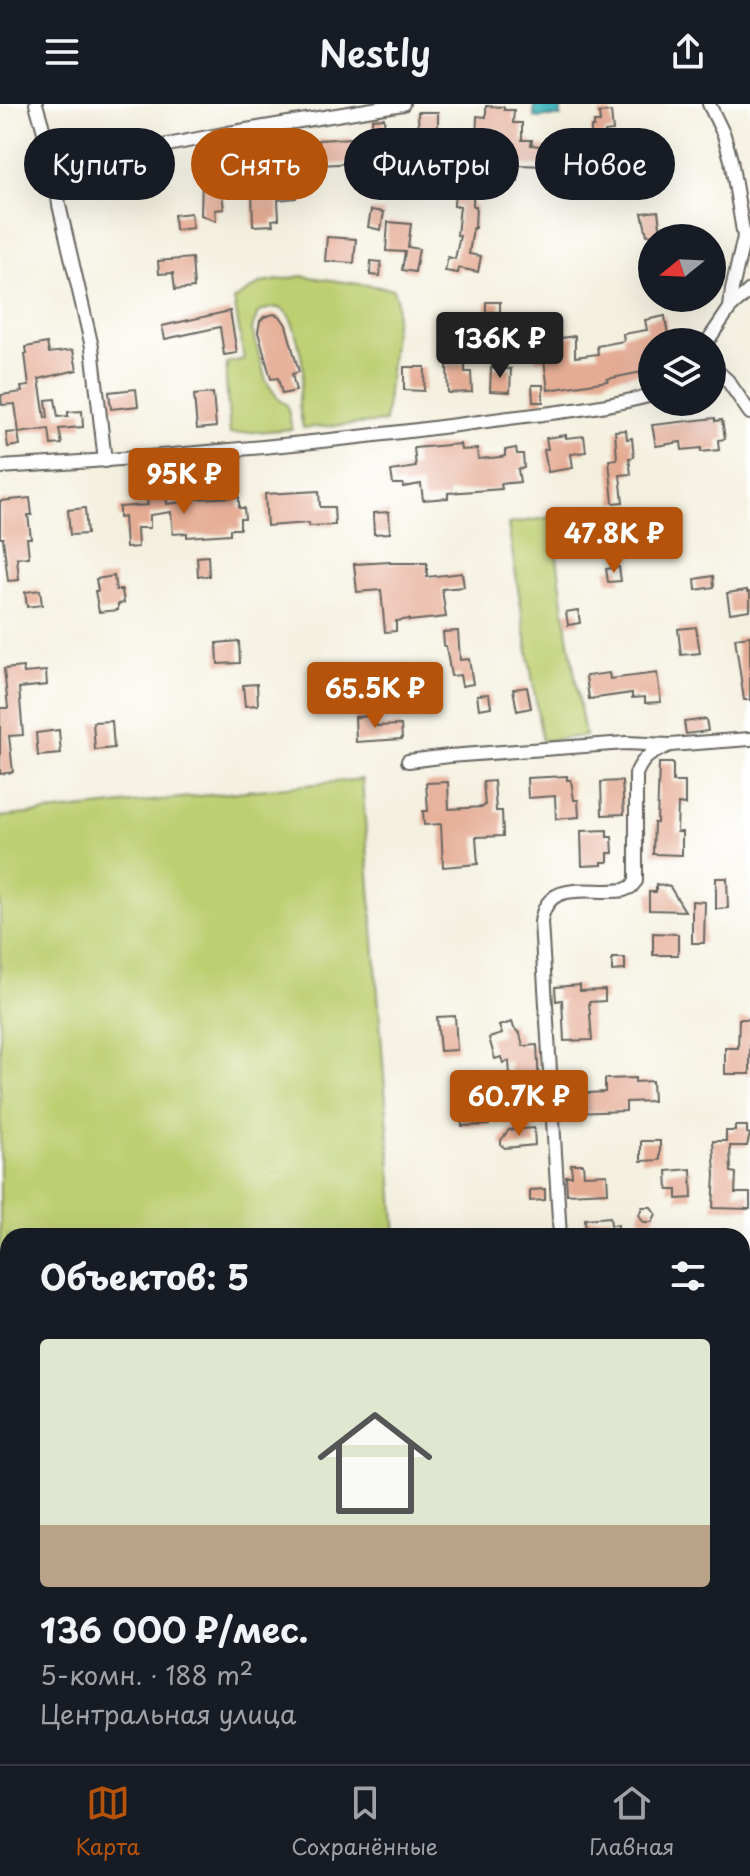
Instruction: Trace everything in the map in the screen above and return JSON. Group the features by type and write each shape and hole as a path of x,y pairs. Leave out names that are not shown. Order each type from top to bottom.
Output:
{"street":[{"path":"36,104 43,128"},
{"path":"175,143 403,104"},
{"path":"709,104 724,135 731,160 744,237 730,308"},
{"path":"58,200 92,347 105,461"},
{"path":"716,328 730,308 750,290"},
{"path":"726,379 750,413"},
{"path":"0,467 225,452 584,409 638,398"},
{"path":"408,761 626,743 670,745 750,739"},
{"path":"560,1228 542,911 553,896 565,892 624,890 636,881 636,774 641,762 650,754 670,745"}],"green space":[{"path":"302,276 393,289 397,302 385,422 303,428 299,399 303,368 298,342 287,313 276,308 258,313 252,329 266,381 279,400 287,405 292,429 230,434 227,363 244,359 234,300 261,283"},
{"path":"552,517 585,736 542,741 508,524"},
{"path":"362,779 395,1228 0,1228 0,817"}],"water":[{"path":"534,104 561,104 561,117 534,117"}],"building":[{"path":"486,106 514,110 513,123 522,123 522,140 532,140 531,145 535,146 535,166 519,165 519,128 477,128 477,116 486,117"},
{"path":"418,112 438,112 438,128 418,128"},
{"path":"611,112 613,128 591,128 594,122 600,122 599,113"},
{"path":"384,118 385,128 372,128 372,119"},
{"path":"344,138 344,164 328,165 328,139"},
{"path":"201,200 223,200 224,209 215,210 216,221 201,215"},
{"path":"252,200 278,200 279,219 272,220 273,225 253,226"},
{"path":"454,200 473,200 473,206 476,206 469,254 481,256 478,272 459,268 458,273 445,271 448,257 455,259 460,236 457,235 460,206 454,206"},
{"path":"371,210 384,212 381,230 368,227"},
{"path":"658,211 660,224 644,224 642,213"},
{"path":"191,213 193,228 175,230 174,215"},
{"path":"388,222 411,224 408,247 419,249 415,272 402,270 405,252 386,251"},
{"path":"327,237 356,239 354,263 325,261"},
{"path":"192,258 194,288 175,290 173,273 159,274 158,261"},
{"path":"371,261 381,262 380,276 370,275"},
{"path":"486,302 500,302 500,312 486,312"},
{"path":"230,311 237,353 224,355 220,327 165,339 162,326"},
{"path":"274,314 280,316 286,325 299,372 292,374 296,391 282,394 278,378 271,379 258,332 260,321"},
{"path":"665,316 667,328 647,328 645,320"},
{"path":"466,323 484,324 483,346 465,346"},
{"path":"638,332 638,373 608,381 548,390 544,360 535,360 535,353 509,353 510,336 528,336 528,343 575,336 575,357 598,354 597,346 624,341 623,334"},
{"path":"47,343 49,353 73,350 77,370 39,379 45,418 48,418 46,400 55,399 58,417 68,416 68,412 82,411 83,427 59,429 62,444 51,445 49,429 19,433 15,404 2,405 1,395 22,392 21,387 29,386 26,347"},
{"path":"465,364 465,372 471,372 472,392 448,393 447,365"},
{"path":"404,367 425,367 424,391 404,390"},
{"path":"491,368 511,369 510,392 490,391"},
{"path":"532,385 543,385 543,402 533,402"},
{"path":"136,389 138,406 111,409 109,392"},
{"path":"213,393 216,427 197,429 194,395"},
{"path":"715,418 715,421 722,420 725,439 718,440 719,450 682,450 681,442 656,446 652,425"},
{"path":"626,430 627,439 632,438 634,457 629,458 631,474 620,475 623,502 613,503 609,460 617,459 615,431"},
{"path":"18,432 20,445 8,447 6,433"},
{"path":"566,435 566,438 584,436 586,452 571,454 573,468 548,472 544,450 548,449 546,438"},
{"path":"460,444 461,450 477,449 478,459 505,456 505,450 516,448 517,454 523,454 524,468 518,469 520,482 501,484 502,489 448,493 448,498 423,500 421,484 403,487 403,484 393,484 391,471 416,467 414,448"},
{"path":"166,487 167,504 239,497 239,508 244,508 245,519 240,519 240,529 230,529 230,534 187,537 187,533 173,534 171,512 150,515 150,528 137,528 138,547 126,548 124,517 119,518 119,507 148,505 144,490"},
{"path":"319,491 320,507 334,507 335,525 267,526 265,494"},
{"path":"30,498 29,557 17,558 19,580 8,581 3,538 0,538 0,501"},
{"path":"85,508 87,534 70,535 68,510"},
{"path":"389,512 390,533 374,534 373,513"},
{"path":"208,556 209,576 198,576 197,557"},
{"path":"427,563 427,577 462,573 464,587 442,589 446,617 396,621 396,631 385,632 381,590 357,592 354,564"},
{"path":"619,567 621,581 608,582 606,569"},
{"path":"114,576 116,590 122,590 124,603 118,604 118,610 99,612 96,579"},
{"path":"713,576 714,587 696,590 695,579"},
{"path":"40,590 42,605 27,607 25,592"},
{"path":"750,592 750,610 730,613 727,593"},
{"path":"578,610 580,623 568,625 566,612"},
{"path":"696,627 700,653 681,655 678,629"},
{"path":"458,631 460,660 469,659 473,684 462,686 460,675 451,676 444,646 443,632"},
{"path":"750,636 750,700 744,700 735,638"},
{"path":"239,641 240,663 218,664 217,643"},
{"path":"23,667 24,673 46,671 47,685 19,688 23,735 9,736 13,772 0,774 0,708 8,708 4,669"},
{"path":"338,667 339,682 313,683 312,668"},
{"path":"431,671 434,690 420,692 418,673"},
{"path":"609,673 610,679 657,673 661,702 645,703 645,697 632,698 632,693 589,699 586,676"},
{"path":"332,683 344,683 345,697 332,698"},
{"path":"257,684 258,705 245,706 243,685"},
{"path":"527,687 531,708 517,711 513,689"},
{"path":"489,694 491,707 479,709 477,695"},
{"path":"376,716 376,726 401,725 402,739 356,742 355,717"},
{"path":"706,719 708,731 686,734 684,722"},
{"path":"112,721 114,748 95,750 93,722"},
{"path":"59,730 61,754 38,756 36,733"},
{"path":"659,763 673,763 673,782 685,782 685,805 678,804 677,832 682,832 682,855 653,854"},
{"path":"567,776 567,780 571,780 574,800 578,800 579,817 556,819 555,796 528,798 527,778"},
{"path":"494,781 496,811 502,811 503,836 476,837 478,864 443,867 441,824 424,825 423,811 428,811 426,783 448,782 449,809 483,807 483,782"},
{"path":"622,781 624,814 602,815 601,782"},
{"path":"607,830 607,837 612,837 613,853 608,853 608,862 582,866 581,831"},
{"path":"716,878 727,878 728,908 716,909"},
{"path":"656,884 670,887 685,911 649,910 649,892 656,892"},
{"path":"692,901 705,902 704,943 692,943"},
{"path":"653,933 678,934 678,955 653,955"},
{"path":"612,958 625,958 625,970 612,971"},
{"path":"580,985 580,991 605,990 605,1001 589,1002 592,1040 564,1041 562,1000 556,1001 555,987"},
{"path":"455,1016 457,1050 440,1051 437,1017"},
{"path":"739,1019 750,1019 750,1074 725,1074 725,1048 738,1048"},
{"path":"512,1022 523,1046 537,1045 539,1085 531,1086 532,1104 512,1105 509,1061 503,1063 501,1057 495,1059 489,1038 502,1034 499,1026"},
{"path":"635,1078 635,1082 652,1081 653,1101 626,1102 626,1111 572,1113 571,1094 605,1092 605,1079"},
{"path":"487,1101 489,1125 462,1126 460,1103"},
{"path":"735,1126 747,1126 747,1133 750,1134 747,1146 730,1146 731,1172 736,1173 735,1193 750,1193 750,1209 713,1208 713,1141 726,1141 726,1131 735,1131"},
{"path":"534,1128 535,1145 505,1148 501,1145 509,1130"},
{"path":"641,1141 660,1141 660,1160 641,1161"},
{"path":"571,1164 583,1164 584,1175 607,1174 608,1192 567,1194 566,1176 572,1176"},
{"path":"691,1169 692,1198 677,1199 677,1190 668,1190 667,1171"},
{"path":"545,1189 545,1200 530,1201 530,1190"},
{"path":"642,1207 651,1207 656,1214 652,1222 643,1222 639,1215"},
{"path":"610,1217 611,1225 618,1225 618,1228 586,1228 585,1219"}]}
